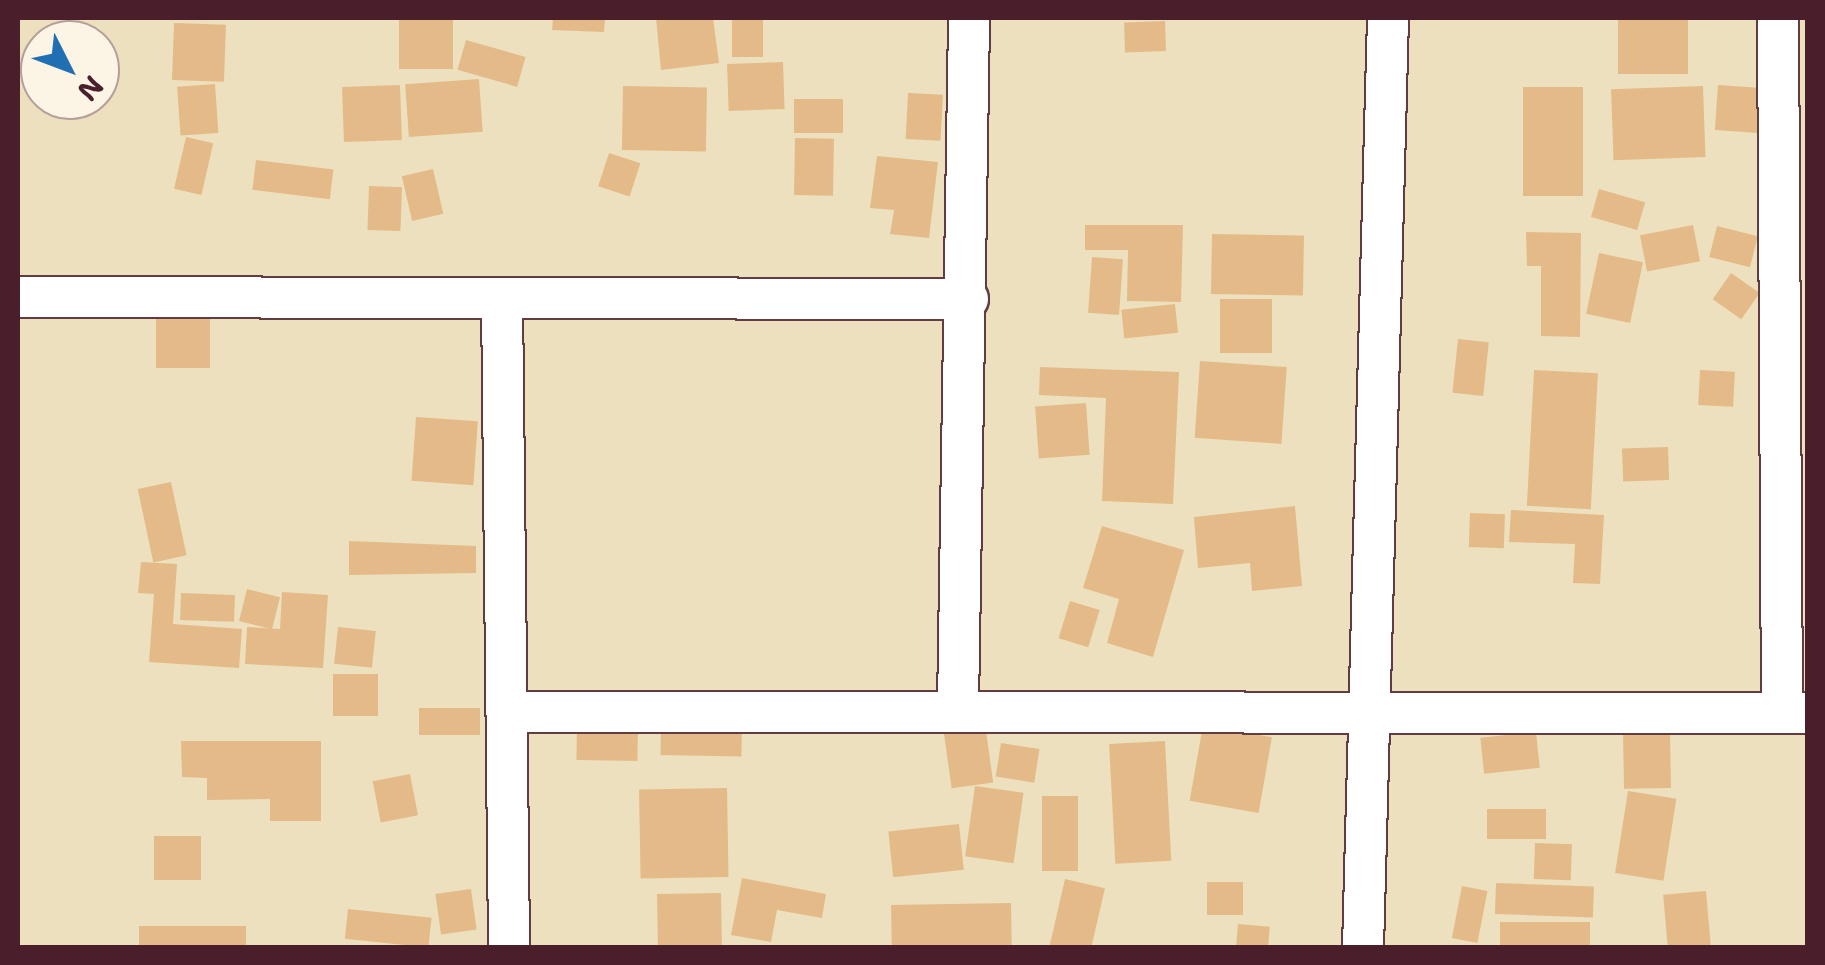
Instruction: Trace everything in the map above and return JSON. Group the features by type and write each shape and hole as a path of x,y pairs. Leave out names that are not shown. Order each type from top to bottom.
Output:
{"street":[{"path":"958,706 970,18"},
{"path":"1363,948 1388,18"},
{"path":"508,712 958,706 1794,713 1794,330 1778,18"},
{"path":"18,298 968,299"},
{"path":"502,298 509,948"}],"building":[{"path":"399,18 453,18 453,69 399,69"},
{"path":"553,18 605,18 604,32 552,30"},
{"path":"656,18 713,18 719,63 661,70"},
{"path":"732,18 763,18 763,57 732,57"},
{"path":"1618,18 1688,18 1688,74 1618,74"},
{"path":"1165,21 1166,51 1125,52 1124,22"},
{"path":"174,23 226,25 224,82 172,80"},
{"path":"466,40 526,57 517,87 457,70"},
{"path":"783,62 785,109 729,111 727,64"},
{"path":"479,79 483,132 409,137 405,84"},
{"path":"215,84 218,133 181,136 177,87"},
{"path":"400,85 402,140 344,142 342,87"},
{"path":"1718,85 1765,88 1762,133 1715,130"},
{"path":"623,86 707,87 706,151 622,150"},
{"path":"1703,86 1705,157 1614,160 1611,89"},
{"path":"1523,87 1583,87 1583,196 1523,196"},
{"path":"908,93 943,95 941,141 906,139"},
{"path":"794,99 843,99 843,133 794,133"},
{"path":"186,137 213,143 201,195 174,189"},
{"path":"795,138 834,139 833,196 794,195"},
{"path":"609,153 640,163 630,196 598,186"},
{"path":"877,156 938,162 929,238 890,234 894,210 870,208"},
{"path":"256,160 333,170 330,199 252,190"},
{"path":"433,169 443,214 412,221 402,176"},
{"path":"369,186 402,187 400,231 367,230"},
{"path":"1599,189 1645,202 1637,230 1591,217"},
{"path":"1085,225 1183,225 1181,302 1127,301 1128,250 1085,250"},
{"path":"1693,225 1700,261 1647,272 1640,235"},
{"path":"1717,226 1758,236 1750,267 1709,257"},
{"path":"1526,232 1581,233 1580,337 1541,336 1541,266 1527,266"},
{"path":"1212,234 1304,236 1303,296 1211,294"},
{"path":"1599,253 1643,262 1630,323 1586,314"},
{"path":"1092,257 1123,259 1119,315 1088,313"},
{"path":"1731,273 1760,293 1741,319 1713,299"},
{"path":"1220,299 1272,299 1272,353 1220,353"},
{"path":"156,302 210,302 210,368 156,368"},
{"path":"1175,304 1178,333 1124,338 1121,310"},
{"path":"1458,339 1489,342 1483,396 1452,393"},
{"path":"1200,361 1287,367 1281,444 1195,438"},
{"path":"1040,367 1179,372 1173,504 1102,501 1106,398 1039,395"},
{"path":"1534,370 1598,373 1591,509 1527,506"},
{"path":"1700,370 1735,372 1733,407 1698,405"},
{"path":"1086,403 1090,455 1039,458 1035,407"},
{"path":"416,417 478,421 473,485 412,481"},
{"path":"1668,447 1669,480 1623,482 1622,449"},
{"path":"171,482 187,555 153,562 138,489"},
{"path":"1295,506 1302,586 1252,591 1250,563 1198,568 1194,517"},
{"path":"1511,510 1604,515 1600,584 1573,583 1575,544 1509,542"},
{"path":"1470,513 1505,514 1504,548 1469,547"},
{"path":"1102,526 1184,550 1153,657 1107,643 1119,599 1083,588"},
{"path":"349,541 476,546 476,573 349,575"},
{"path":"141,562 177,564 173,624 242,629 239,668 149,662 154,594 138,593"},
{"path":"247,589 280,597 272,629 239,621"},
{"path":"282,592 328,595 323,668 245,664 247,627 280,629"},
{"path":"181,593 235,595 234,622 180,620"},
{"path":"1070,601 1100,610 1088,647 1059,638"},
{"path":"338,627 376,631 372,668 334,664"},
{"path":"333,674 378,674 378,716 333,716"},
{"path":"419,708 480,708 480,735 419,735"},
{"path":"661,724 742,725 741,756 660,755"},
{"path":"985,724 993,782 952,788 943,730"},
{"path":"1203,725 1272,737 1259,813 1190,801"},
{"path":"577,726 638,727 637,761 576,760"},
{"path":"1670,731 1671,788 1624,789 1623,732"},
{"path":"1536,732 1540,768 1484,774 1480,738"},
{"path":"181,741 321,741 321,821 270,821 270,799 207,800 207,778 182,777"},
{"path":"1165,741 1171,861 1115,864 1109,744"},
{"path":"1001,743 1040,749 1034,783 996,777"},
{"path":"410,774 418,815 381,822 373,781"},
{"path":"975,786 1024,793 1014,863 965,856"},
{"path":"727,788 729,877 641,879 639,790"},
{"path":"1628,791 1676,799 1663,881 1615,873"},
{"path":"1042,796 1078,796 1078,871 1042,871"},
{"path":"1487,809 1546,809 1546,839 1487,839"},
{"path":"959,824 964,870 893,877 888,831"},
{"path":"154,836 201,836 201,880 154,880"},
{"path":"1535,843 1572,844 1571,880 1534,879"},
{"path":"742,878 826,894 822,918 777,910 771,942 731,935"},
{"path":"1065,879 1105,888 1091,948 1049,948"},
{"path":"1207,882 1243,882 1243,915 1207,915"},
{"path":"1496,883 1594,886 1593,917 1495,914"},
{"path":"1462,886 1488,891 1477,943 1452,938"},
{"path":"471,889 477,930 441,935 435,894"},
{"path":"1706,891 1711,948 1668,948 1663,895"},
{"path":"721,893 722,948 658,948 657,894"},
{"path":"1011,903 1012,948 892,948 891,905"},
{"path":"348,909 432,918 428,948 345,939"},
{"path":"1500,922 1590,922 1590,948 1500,948"},
{"path":"1238,924 1270,927 1268,948 1236,948"},
{"path":"139,926 246,926 246,948 139,948"}]}
